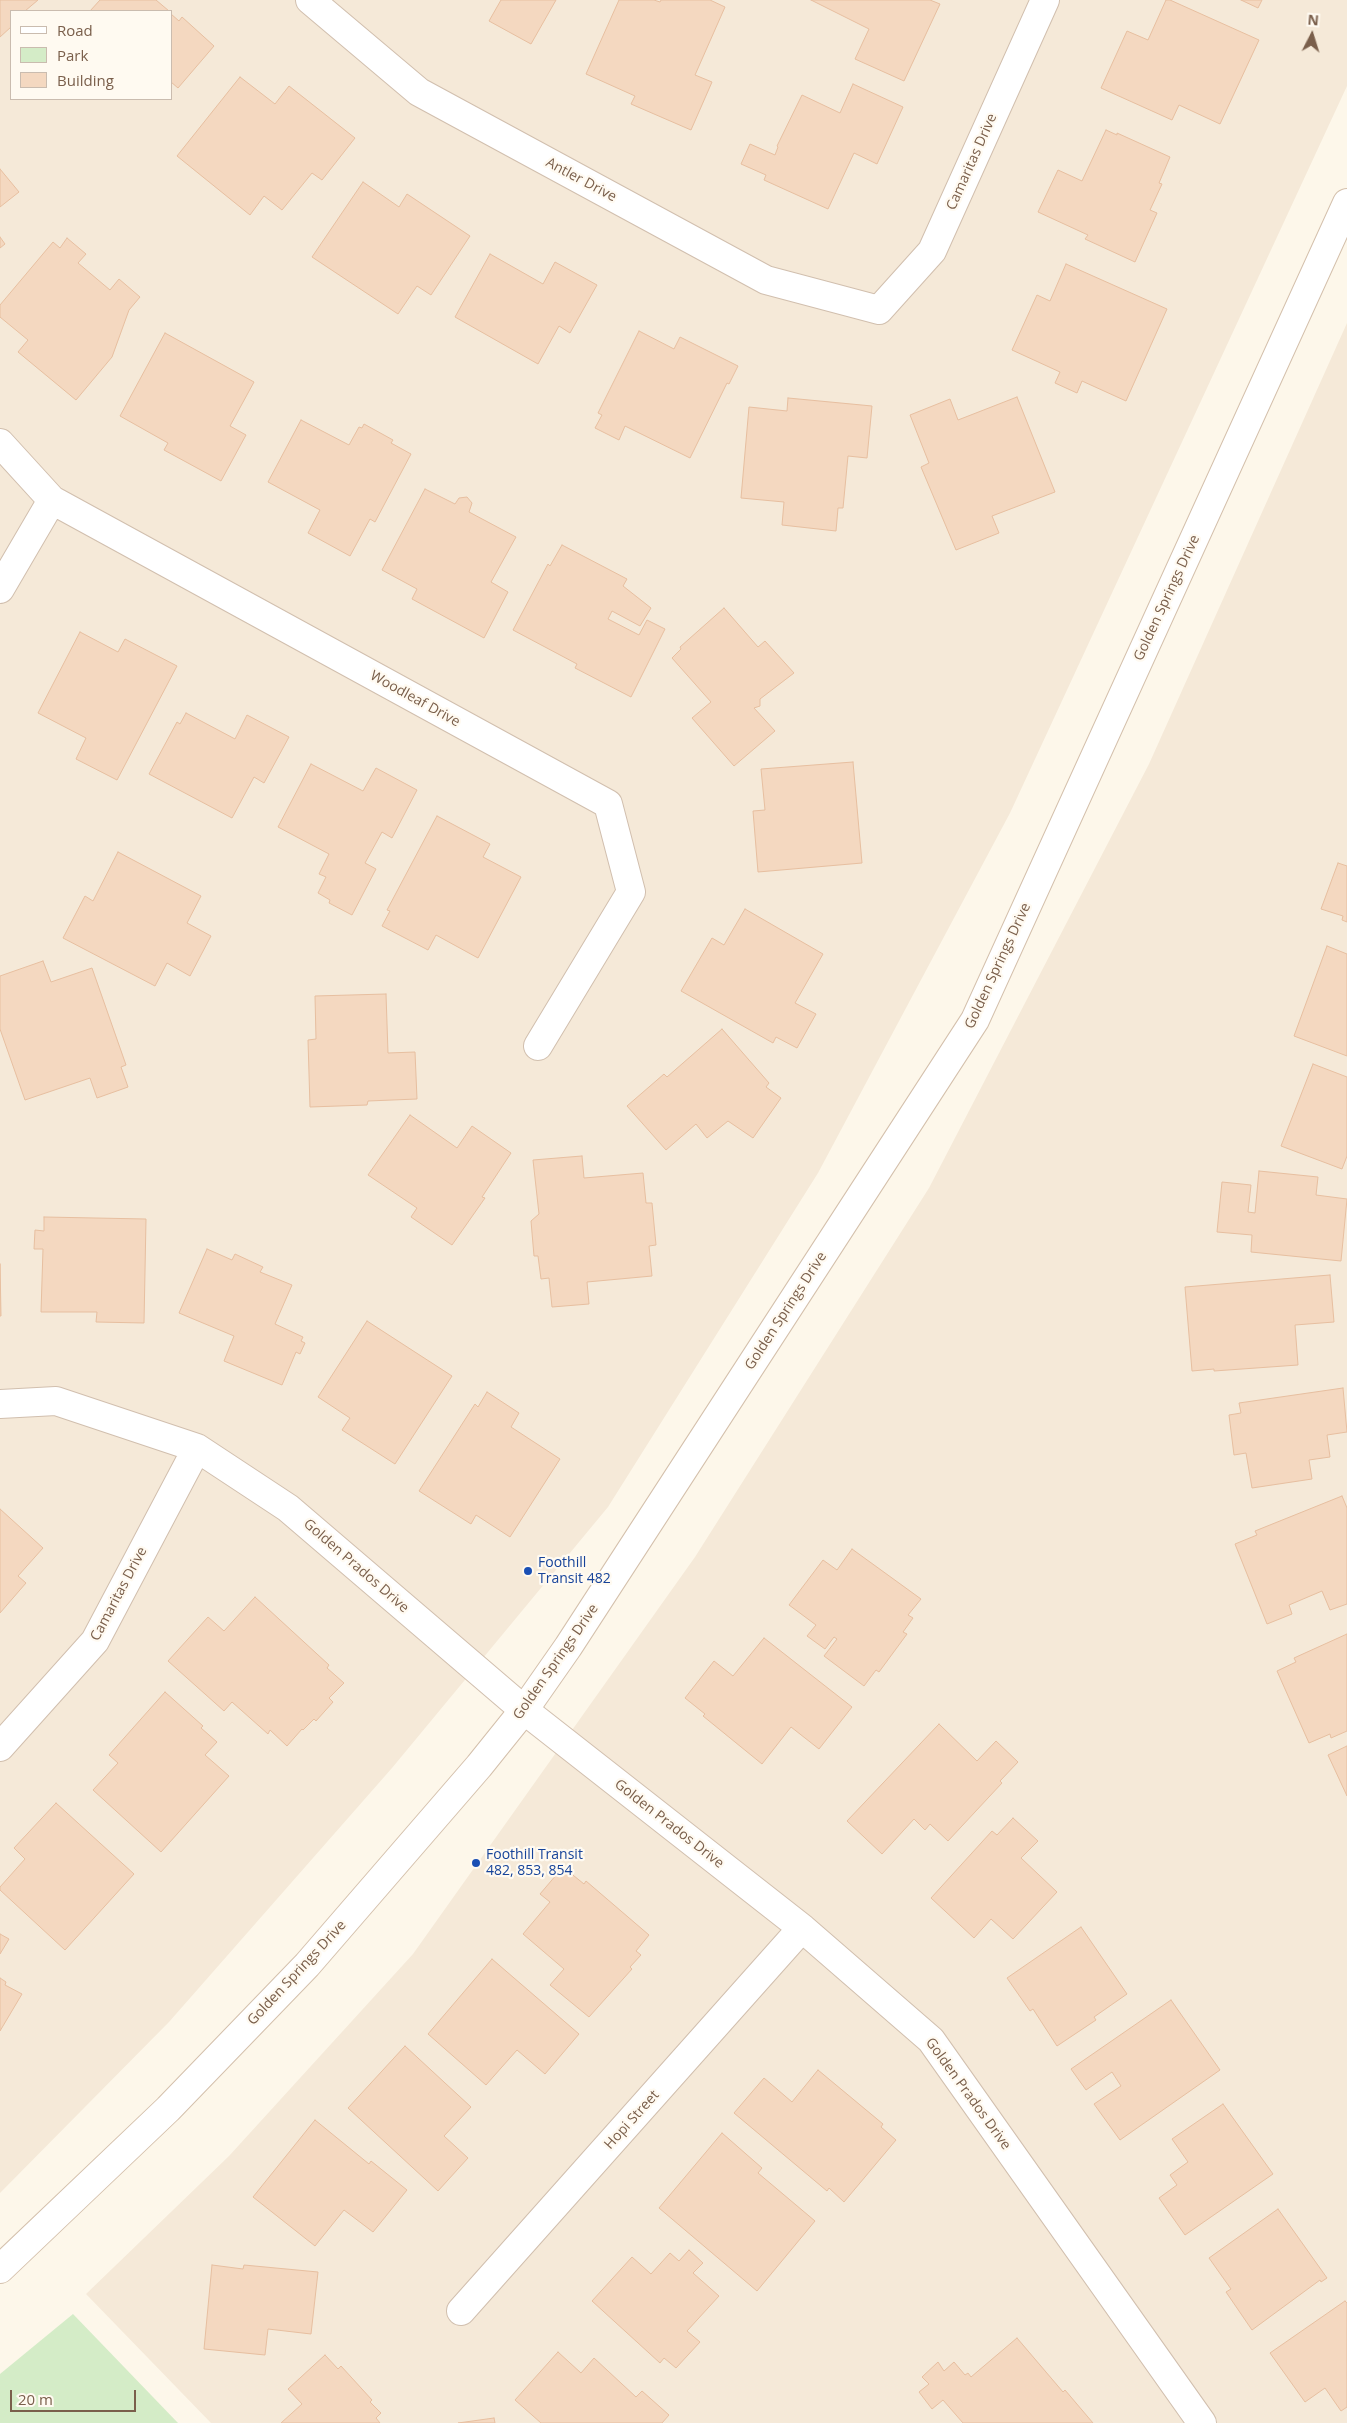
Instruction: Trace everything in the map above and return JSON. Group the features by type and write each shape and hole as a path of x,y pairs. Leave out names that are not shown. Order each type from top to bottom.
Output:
{"street":[{"name":"Antler Drive","path":"310,0 419,92 766,280 878,310"},
{"name":"Camaritas Drive","path":"878,310 932,251 1045,0"},
{"name":"Golden Springs Drive","path":"0,2269 168,2110 307,1965 479,1766 524,1710 573,1639 974,1020 1347,203"},
{"name":"Woodleaf Drive","path":"0,443 52,500 608,804 631,892 538,1046"},
{"path":"0,589 52,500"},
{"name":"Golden Prados Drive","path":"0,1404 56,1401 197,1448 288,1508 524,1710 802,1928 931,2040 1202,2423"},
{"name":"Camaritas Drive","path":"0,1747 95,1641 197,1448"},
{"name":"Hopi Street","path":"461,2311 802,1928"}],"shaded area":[{"path":"0,0 1347,0 1347,86 1010,813 818,1173 608,1507 392,1768 169,2022 0,2193"},
{"path":"1347,323 1347,2423 211,2423 86,2294 229,2156 413,1954 695,1557 929,1188 1149,764"}],"green space":[{"path":"73,2314 178,2423 0,2423 0,2374"}],"building":[{"path":"0,0 38,0 26,10 10,10 10,28 0,37"},
{"path":"100,0 156,0 168,10 91,10"},
{"path":"501,0 556,0 531,44 489,21"},
{"path":"619,0 654,0 660,2 661,0 710,0 725,7 695,75 712,82 691,130 631,104 635,96 586,74"},
{"path":"811,0 930,0 940,4 904,81 855,59 869,29"},
{"path":"1166,0 1170,0 1259,40 1220,124 1179,105 1172,120 1101,88 1127,31 1148,40"},
{"path":"1241,0 1262,0 1258,8"},
{"path":"172,15 179,21 182,17 214,46 178,88 172,83"},
{"path":"240,77 275,104 289,86 355,138 322,180 312,173 282,210 264,196 250,215 177,156"},
{"path":"853,84 903,107 877,164 854,153 828,209 764,180 766,175 741,164 750,144 775,155 777,146 802,95 840,113"},
{"path":"1106,130 1117,135 1117,133 1170,157 1159,183 1162,184 1150,210 1157,213 1135,262 1085,239 1088,235 1038,212 1058,170 1082,181"},
{"path":"0,169 19,192 0,207"},
{"path":"363,182 399,207 407,194 470,236 431,295 417,286 398,314 312,257"},
{"path":"0,237 5,244 0,248"},
{"path":"67,238 86,254 78,263 110,290 119,279 140,297 129,310 112,357 76,400 18,352 28,340 0,317 0,305 53,242 60,248"},
{"path":"490,254 543,284 555,262 597,285 570,333 559,326 538,364 455,317"},
{"path":"1066,264 1167,309 1126,401 1082,381 1077,393 1055,383 1060,372 1012,350 1037,295 1050,301"},
{"path":"639,331 674,349 680,337 738,366 729,384 727,383 690,458 625,426 619,440 595,428 602,415 598,413"},
{"path":"165,333 254,382 230,426 246,435 221,481 164,450 168,443 120,416"},
{"path":"1017,397 1055,492 992,516 999,533 956,550 921,467 929,463 910,415 950,399 958,420"},
{"path":"788,398 872,406 867,458 848,456 843,508 838,508 836,531 782,525 784,502 741,498 749,407 787,411"},
{"path":"301,420 349,445 359,427 362,428 364,424 393,440 391,443 411,454 375,522 370,519 350,556 308,533 320,510 268,482"},
{"path":"425,489 455,504 459,498 467,497 472,503 469,512 516,537 491,582 508,592 484,638 412,599 417,589 382,570"},
{"path":"562,545 627,579 623,586 651,608 640,626 612,611 608,619 639,635 647,620 665,629 631,697 575,668 577,664 513,630 548,564 550,566"},
{"path":"724,608 758,647 765,641 794,673 760,699 760,706 754,708 775,731 734,766 692,718 711,702 672,658 681,649 680,647"},
{"path":"80,632 118,652 125,639 177,666 117,780 76,759 86,738 38,713"},
{"path":"186,713 235,739 247,715 289,737 264,783 254,777 232,818 149,774 177,722 180,724"},
{"path":"853,762 862,863 758,872 753,811 765,810 761,769"},
{"path":"311,764 363,791 376,768 417,790 392,838 382,832 365,863 376,869 352,915 329,903 330,900 318,893 326,877 319,874 329,854 278,827"},
{"path":"437,816 490,844 483,857 521,877 478,958 436,935 428,950 382,926 390,911 387,910"},
{"path":"118,852 201,896 187,923 211,936 190,976 167,963 155,986 63,938 85,896 93,901"},
{"path":"1338,863 1347,866 1347,922 1342,920 1343,916 1321,909"},
{"path":"745,909 823,954 795,1003 816,1014 797,1048 776,1037 773,1043 681,991 712,938 724,945"},
{"path":"1327,946 1347,954 1347,1056 1294,1036"},
{"path":"43,961 51,982 92,968 126,1065 121,1067 128,1087 97,1098 90,1078 25,1100 0,1029 0,976"},
{"path":"386,994 388,1053 415,1052 417,1099 368,1101 367,1105 310,1107 308,1040 316,1039 315,996"},
{"path":"722,1029 769,1083 766,1087 781,1098 753,1138 728,1121 707,1138 696,1124 666,1150 627,1106 664,1074 667,1077"},
{"path":"1313,1064 1347,1077 1347,1156 1342,1169 1281,1146"},
{"path":"410,1115 457,1148 472,1126 511,1153 482,1197 485,1198 452,1245 411,1217 417,1208 368,1175"},
{"path":"582,1156 584,1178 643,1173 646,1203 652,1203 656,1245 649,1246 652,1276 587,1282 589,1304 552,1307 549,1278 541,1279 538,1256 534,1256 531,1221 539,1214 533,1160"},
{"path":"1259,1171 1318,1177 1316,1195 1347,1199 1341,1261 1251,1252 1252,1235 1217,1232 1222,1182 1251,1185 1248,1212 1255,1213"},
{"path":"44,1217 146,1219 144,1323 96,1322 97,1312 41,1312 43,1249 34,1249 35,1230 44,1231"},
{"path":"207,1249 232,1260 235,1254 263,1267 260,1272 292,1285 275,1324 303,1337 301,1341 305,1343 300,1354 296,1352 282,1385 224,1361 234,1336 179,1313"},
{"path":"0,1264 1,1316 0,1316"},
{"path":"1330,1275 1334,1322 1295,1325 1298,1365 1192,1371 1185,1287"},
{"path":"367,1321 452,1376 395,1464 342,1430 350,1418 318,1397"},
{"path":"1343,1388 1347,1432 1327,1435 1330,1457 1309,1460 1312,1479 1252,1488 1246,1453 1234,1455 1229,1415 1241,1413 1239,1403"},
{"path":"487,1392 519,1413 511,1427 560,1459 510,1537 476,1515 471,1524 419,1491 475,1404 478,1407"},
{"path":"1342,1496 1347,1508 1347,1604 1330,1610 1322,1591 1289,1605 1292,1614 1267,1624 1235,1544 1257,1535 1255,1531"},
{"path":"0,1509 43,1548 18,1576 26,1583 0,1613"},
{"path":"852,1549 921,1599 908,1615 913,1618 903,1632 907,1634 879,1672 876,1670 864,1686 824,1656 837,1639 834,1637 825,1649 807,1636 816,1625 789,1605 823,1560 837,1570"},
{"path":"255,1597 329,1665 327,1668 344,1683 329,1698 333,1702 316,1721 314,1719 302,1729 287,1746 270,1730 268,1734 232,1702 224,1711 168,1661 208,1617 224,1631"},
{"path":"1347,1634 1347,1731 1331,1738 1330,1734 1309,1743 1277,1671 1296,1662 1294,1658"},
{"path":"764,1638 852,1707 819,1749 791,1727 762,1764 703,1716 705,1714 685,1698 714,1661 733,1676"},
{"path":"165,1692 203,1726 201,1728 217,1742 205,1755 229,1776 161,1852 93,1790 118,1763 109,1755"},
{"path":"939,1724 977,1761 996,1741 1018,1762 1000,1781 1002,1783 948,1841 930,1824 925,1830 914,1819 882,1854 847,1821"},
{"path":"1347,1746 1347,1796 1328,1755"},
{"path":"56,1803 134,1874 65,1950 0,1890 0,1887 25,1859 14,1848"},
{"path":"1013,1818 1038,1841 1021,1858 1057,1892 1013,1939 991,1919 974,1938 931,1898 992,1831 997,1835"},
{"path":"563,1867 584,1884 586,1881 649,1935 636,1951 641,1955 630,1967 632,1969 589,2017 550,1985 564,1969 523,1934 550,1902 540,1894"},
{"path":"1081,1927 1127,1994 1094,2017 1096,2020 1057,2046 1033,2009 1030,2011 1007,1978"},
{"path":"0,1934 9,1939 0,1954"},
{"path":"492,1959 579,2034 545,2074 517,2050 486,2085 428,2034"},
{"path":"0,1978 6,1982 5,1985 22,1994 0,2031"},
{"path":"1171,2000 1220,2070 1120,2140 1094,2104 1121,2086 1112,2072 1086,2090 1071,2069"},
{"path":"405,2046 471,2107 444,2136 468,2158 438,2191 348,2108"},
{"path":"818,2070 883,2124 881,2127 896,2140 844,2202 829,2188 827,2191 734,2113 764,2078 792,2102"},
{"path":"1223,2104 1273,2174 1185,2235 1159,2198 1177,2185 1170,2175 1188,2162 1172,2139"},
{"path":"315,2120 369,2164 371,2161 407,2190 373,2232 344,2210 315,2246 253,2197"},
{"path":"722,2133 762,2168 758,2173 815,2221 757,2291 659,2208"},
{"path":"1278,2209 1327,2278 1321,2282 1320,2280 1252,2330 1226,2292 1231,2289 1209,2258"},
{"path":"689,2250 703,2263 693,2273 719,2296 687,2331 700,2342 676,2368 664,2358 660,2363 592,2301 632,2257 651,2274 670,2253 679,2261"},
{"path":"212,2265 243,2269 244,2265 318,2272 311,2334 268,2329 265,2355 204,2349"},
{"path":"1345,2301 1347,2303 1347,2407 1341,2411 1325,2388 1305,2402 1270,2353"},
{"path":"1017,2338 1063,2392 1065,2390 1093,2423 963,2423 943,2400 932,2409 919,2392 929,2384 922,2377 938,2362 944,2371 954,2362 965,2375 968,2373 971,2377"},
{"path":"558,2352 581,2373 594,2358 636,2397 642,2391 669,2415 662,2423 541,2423 515,2400"},
{"path":"325,2355 338,2369 341,2366 372,2400 370,2402 381,2413 376,2418 380,2423 281,2423 302,2404 288,2389"},
{"path":"494,2418 495,2423 458,2423"}],"place":[{"name":"Foothill Transit 482","path":"528,1571"},
{"name":"Foothill Transit 482, 853, 854","path":"476,1863"}]}
